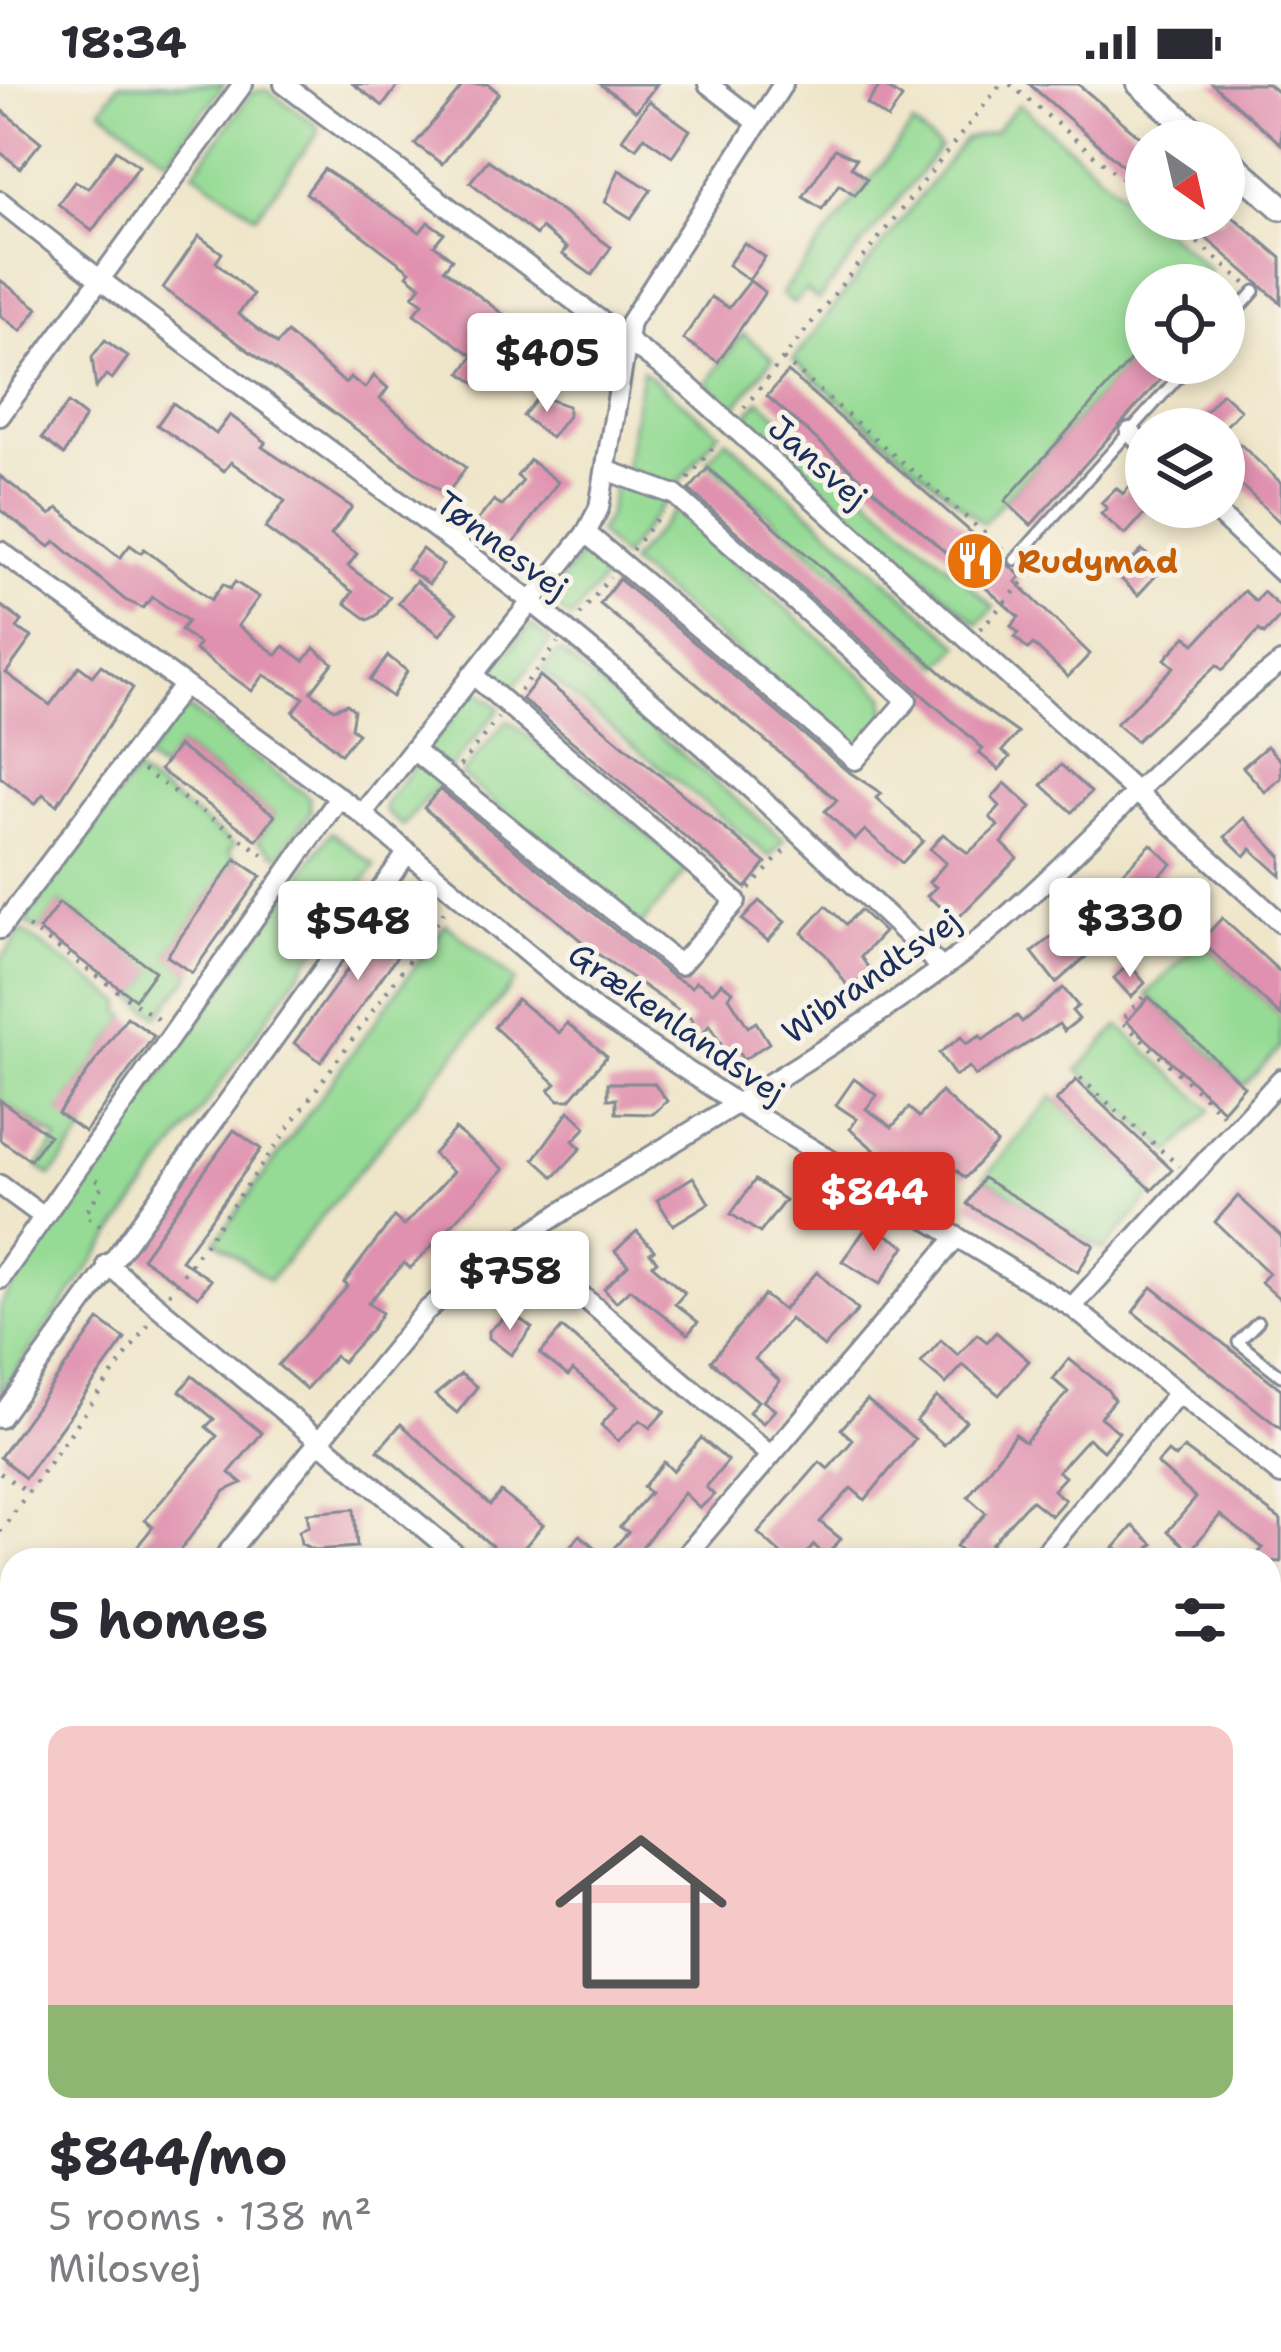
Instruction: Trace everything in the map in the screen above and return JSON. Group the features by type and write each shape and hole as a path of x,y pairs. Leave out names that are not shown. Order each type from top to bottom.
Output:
{"street":[{"path":"0,416 242,84"},
{"name":"Jansvej","path":"284,84 688,386 972,638 1281,923"},
{"path":"708,84 757,122"},
{"path":"362,814 586,533 598,508 626,342 641,301 782,84"},
{"path":"1140,84 1181,120"},
{"path":"1245,176 1281,207"},
{"name":"Tønnesvej","path":"0,201 99,281 530,602 800,832 942,968"},
{"path":"586,533 855,760 907,700 675,495 652,482 606,470"},
{"path":"1234,528 1281,572"},
{"name":"Grækenlandsvej","path":"0,551 362,814 596,1011 736,1103 1072,1307 1178,1393 1278,1465"},
{"name":"Wibrandtsvej","path":"232,1548 425,1312 517,1241 942,968 1061,871 1191,738 1281,663"},
{"path":"413,749 680,965 736,901 472,674"},
{"path":"5,922 184,685"},
{"path":"0,1280 340,798"},
{"path":"0,1418 123,1241 408,852"},
{"path":"1072,1307 1281,1079"},
{"path":"0,1185 44,1217"},
{"path":"692,1548 957,1238"},
{"path":"517,1241 770,1455"},
{"path":"107,1264 448,1548"},
{"path":"1049,1548 1178,1393"}],"lane":[{"path":"1245,302 1255,291"},
{"path":"1151,408 1172,384"},
{"path":"1015,560 1125,438"},
{"path":"1258,1322 1238,1342 1281,1376"}],"path":[{"path":"1010,84 1125,181"},
{"path":"1195,240 1255,291"},
{"path":"783,359 1030,575 972,638"},
{"path":"128,760 288,872"},
{"path":"736,901 800,832"},
{"path":"0,1532 457,895"},
{"path":"5,922 175,1031"},
{"path":"1143,997 1121,1021 1237,1127"},
{"path":"1080,1078 1191,1177"},
{"path":"79,1167 104,1185 86,1215 123,1241"},
{"path":"0,1474 29,1493"}],"green space":[{"path":"119,84 224,84 168,160 101,109"},
{"path":"267,90 318,126 317,134 256,216 194,172 253,92"},
{"path":"1019,104 1125,196 1125,240 1175,240 1203,264 1125,264 1125,366 983,524 793,360 965,139 994,132"},
{"path":"913,125 940,148 818,300 806,290 794,304 781,294"},
{"path":"743,334 773,358 735,408 706,383"},
{"path":"642,370 719,432 675,488 625,469"},
{"path":"760,400 994,607 978,624 744,418"},
{"path":"726,439 960,645 941,666 707,461"},
{"path":"615,481 667,499 622,558 598,532 608,517"},
{"path":"675,510 885,696 886,716 861,744 851,745 629,563"},
{"path":"588,547 612,568 571,619 549,601"},
{"path":"531,625 551,641 507,695 485,678"},
{"path":"559,651 784,840 770,857 542,671"},
{"path":"476,689 500,708 449,770 425,751"},
{"path":"189,709 309,797 311,812 278,856 257,840 275,815 179,746 160,770 145,760 179,713"},
{"path":"508,720 688,869 641,926 461,775"},
{"path":"417,762 441,781 403,826 385,812 386,802"},
{"path":"135,772 234,844 228,852 236,859 168,955 192,973 158,1016 135,999 154,971 60,903 39,930 24,922"},
{"path":"331,832 375,866 0,1393 0,1305"},
{"path":"446,924 515,981 269,1281 216,1241"},
{"path":"22,931 123,1003 121,1012 127,1017 59,1112 85,1132 51,1176 38,1167 58,1139 0,1100 0,961"},
{"path":"1201,941 1281,1016 1281,1047 1244,1086 1147,994"},
{"path":"1119,1026 1211,1109 1171,1153 1078,1070"},
{"path":"1052,1097 1154,1192 1104,1250 984,1178"}],"building":[{"path":"353,84 399,84 383,106"},
{"path":"464,84 488,84 499,93 442,164 415,144"},
{"path":"600,84 657,84 636,111"},
{"path":"881,84 902,98 888,119 867,104"},
{"path":"1029,84 1078,84 1125,124 1125,168"},
{"path":"1212,84 1268,84 1281,95 1281,144"},
{"path":"649,101 690,130 672,156 644,137 636,148 622,139"},
{"path":"0,109 41,142 20,168 0,152"},
{"path":"835,149 856,159 851,167 867,179 855,195 839,184 822,209 803,197"},
{"path":"116,150 139,166 92,231 58,204 75,181 88,188"},
{"path":"488,160 611,247 592,275 562,254 567,248 541,228 536,235 470,182"},
{"path":"324,169 420,232 428,222 444,233 434,245 452,259 444,269 504,315 498,324 538,354 525,378 498,358 478,385 461,373 473,356 414,314 423,303 413,296 421,286 407,275 410,271 306,193"},
{"path":"619,170 651,190 631,218 605,202"},
{"path":"1245,227 1281,258 1281,303 1245,272 1245,264 1236,264 1208,240 1245,240"},
{"path":"199,236 222,253 216,262 253,295 238,314 277,344 287,333 345,383 350,377 365,388 374,376 388,388 380,399 466,468 446,495 163,288"},
{"path":"744,243 765,257 749,280 728,265"},
{"path":"0,280 38,308 21,331 0,315"},
{"path":"750,281 765,292 718,362 683,339 711,297 729,308"},
{"path":"105,340 128,357 112,379 106,375 96,388 92,357"},
{"path":"1125,367 1125,384 1156,384 1135,408 1125,408 1125,419 1031,525 1005,501"},
{"path":"788,372 1021,576 1016,582 1090,654 1068,677 1033,644 1028,649 1015,637 1019,633 1011,626 1019,617 767,396"},
{"path":"1222,393 1239,408 1209,408"},
{"path":"539,396 568,406 568,416 551,438 523,416"},
{"path":"68,403 85,416 64,455 42,438"},
{"path":"173,403 216,434 230,415 266,442 262,447 352,507 331,535 357,554 348,566 390,597 377,615 368,620 345,603 353,592 265,528 285,501 231,462 224,471 157,425"},
{"path":"1245,449 1281,483 1281,523 1245,489"},
{"path":"530,460 558,482 511,547 477,521 494,500 502,506 523,481 517,476"},
{"path":"708,468 977,704 1018,733 1002,751 1010,757 999,770 979,753 983,749 974,740 689,490"},
{"path":"0,476 51,515 58,508 120,558 130,545 141,553 144,549 211,600 223,584 230,589 235,582 259,597 238,626 277,655 284,646 304,661 314,648 333,663 311,692 334,709 347,704 354,710 351,728 358,733 341,754 293,712 304,698 264,675 252,691 195,650 199,644 181,630 188,621 152,597 143,608 125,600 55,541 50,547 0,510"},
{"path":"1116,488 1123,494 1125,528 1131,528 1125,535 1101,514 1107,508 1101,503"},
{"path":"422,549 443,565 429,584 407,569"},
{"path":"1142,550 1162,569 1138,595 1118,576"},
{"path":"619,579 846,770 881,793 876,798 923,841 902,863 865,830 855,840 825,811 837,800 600,604"},
{"path":"416,581 457,613 440,635 398,603"},
{"path":"1244,591 1256,601 1263,592 1281,608 1281,616 1264,634 1259,630 1223,670 1217,665 1136,741 1116,724 1174,667 1165,659 1186,636 1195,644"},
{"path":"0,605 22,621 17,628 32,637 6,673 50,705 79,666 92,676 101,665 133,688 57,805 43,794 35,804 0,777"},
{"path":"388,656 407,671 392,697 370,680"},
{"path":"540,676 766,863 746,888 522,699"},
{"path":"178,746 275,815 257,840 160,770"},
{"path":"1267,746 1281,761 1281,778 1265,792 1243,767"},
{"path":"1061,765 1091,792 1072,812 1042,785"},
{"path":"1005,783 1031,807 1002,843 1017,858 957,919 927,896 936,887 929,882 946,863 930,849 943,834 968,853 998,826 990,817 1000,806 992,798"},
{"path":"440,789 672,976 692,987 696,981 713,992 721,983 733,991 729,997 748,1027 756,1022 769,1043 743,1060 738,1052 730,1058 709,1025 699,1040 686,1030 693,1020 592,950 424,808"},
{"path":"1244,818 1281,856 1281,876 1251,849 1245,856 1225,837"},
{"path":"1151,844 1172,864 1107,922 1115,931 1056,983 1032,952 1089,907"},
{"path":"236,859 261,876 192,973 167,956"},
{"path":"759,901 785,922 768,941 742,920"},
{"path":"59,903 155,971 135,999 39,930"},
{"path":"395,904 421,923 321,1062 294,1043"},
{"path":"826,906 846,924 860,910 884,932 861,957 872,973 849,988 826,955 802,933"},
{"path":"1222,918 1281,973 1281,1016 1201,941"},
{"path":"1129,964 1145,983 1131,997 1114,978"},
{"path":"1063,988 1078,1006 1072,1011 1079,1019 1064,1031 1059,1024 975,1076 969,1067 955,1076 939,1053 961,1037 966,1044 980,1036 983,1040 1017,1016 1022,1022"},
{"path":"1149,997 1244,1086 1223,1110 1127,1021"},
{"path":"517,999 559,1033 567,1023 607,1056 570,1100 559,1100 549,1090 556,1084 494,1027"},
{"path":"127,1017 154,1036 85,1132 58,1113"},
{"path":"854,1079 877,1095 866,1109 892,1127 909,1108 919,1117 941,1092 997,1143 965,1178 952,1166 937,1181 908,1154 893,1166 850,1129 857,1119 836,1105"},
{"path":"1076,1080 1172,1170 1152,1190 1056,1101"},
{"path":"608,1083 654,1083 667,1101 653,1114 616,1113 616,1099 608,1099"},
{"path":"0,1100 49,1135 30,1160 0,1140"},
{"path":"569,1111 586,1127 573,1141 581,1148 554,1177 534,1159"},
{"path":"455,1129 504,1169 410,1268 404,1263 368,1303 382,1313 371,1330 342,1362 335,1356 306,1389 278,1365 348,1286 344,1283 394,1217 404,1226 453,1172 433,1154"},
{"path":"234,1130 261,1149 181,1260 211,1280 198,1297 142,1258"},
{"path":"693,1177 709,1203 673,1225 657,1200"},
{"path":"983,1178 1094,1245 1078,1272 967,1204"},
{"path":"755,1180 785,1200 760,1233 731,1214"},
{"path":"1238,1196 1281,1236 1281,1300 1261,1282 1269,1273 1215,1222"},
{"path":"869,1224 905,1246 880,1284 842,1261"},
{"path":"637,1231 654,1250 650,1253 657,1261 652,1265 685,1293 675,1304 698,1322 688,1334 630,1289 616,1302 604,1289 628,1265 615,1251"},
{"path":"817,1272 858,1310 824,1347 790,1319 755,1359 780,1381 763,1401 775,1410 763,1423 749,1412 758,1401 711,1361 764,1295 783,1310"},
{"path":"1152,1287 1281,1389 1281,1429 1133,1312"},
{"path":"511,1312 532,1328 511,1355 489,1338 489,1331"},
{"path":"99,1320 125,1339 25,1478 0,1457"},
{"path":"562,1328 665,1411 650,1428 640,1420 618,1441 601,1425 617,1407 573,1370 568,1376 540,1354"},
{"path":"996,1332 1029,1361 999,1395 963,1365 946,1384 921,1363 941,1340 958,1355 977,1334 987,1342"},
{"path":"1069,1359 1107,1389 1114,1400 1100,1417 1119,1432 1103,1451 1088,1438 1058,1471 1065,1477 1053,1490 1065,1500 1051,1516 1031,1500 991,1544 996,1548 958,1548 986,1513 968,1497 1015,1434 1025,1442 1068,1392 1053,1379"},
{"path":"461,1374 477,1387 457,1413 435,1395"},
{"path":"192,1376 262,1433 229,1473 242,1483 225,1491 182,1548 136,1548 153,1527 145,1520 217,1436 206,1427 214,1419 180,1391"},
{"path":"937,1397 966,1421 944,1445 916,1421"},
{"path":"867,1400 915,1439 865,1500 851,1488 820,1522 841,1539 833,1548 775,1548 758,1533 820,1462 828,1469 853,1440 841,1429"},
{"path":"401,1424 490,1505 501,1492 543,1525 524,1548 490,1548 378,1450"},
{"path":"701,1438 728,1461 706,1487 714,1495 700,1508 684,1493 641,1548 614,1548 628,1532 620,1527 650,1493 643,1487 664,1462 673,1471"},
{"path":"1184,1448 1281,1520 1281,1548 1263,1548 1220,1515 1192,1548 1187,1548 1168,1531 1196,1498 1157,1464 1168,1452 1175,1458"},
{"path":"354,1509 357,1547 301,1544 299,1531 309,1526 307,1513"},
{"path":"1133,1526 1153,1544 1149,1548 1114,1548"},
{"path":"580,1535 595,1548 569,1548"}],"place":[{"name":"Rudymad","path":"975,561"}]}
